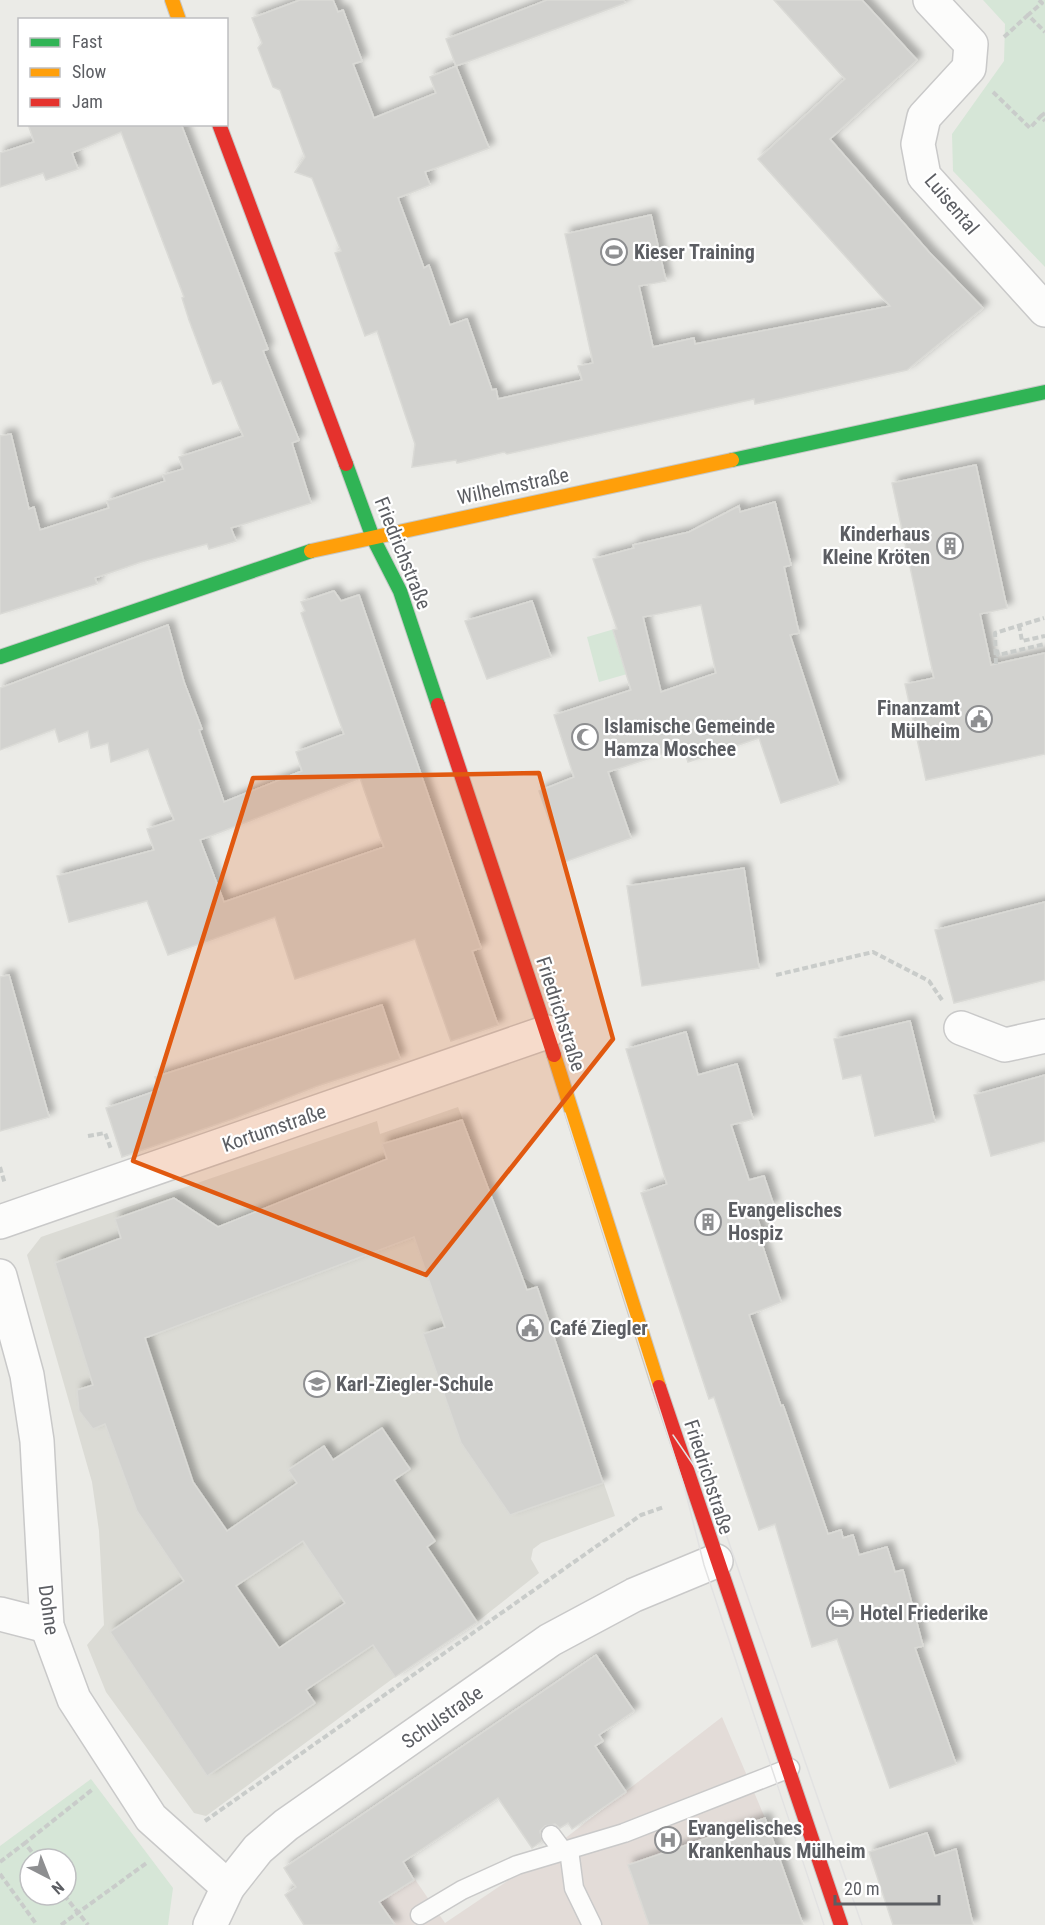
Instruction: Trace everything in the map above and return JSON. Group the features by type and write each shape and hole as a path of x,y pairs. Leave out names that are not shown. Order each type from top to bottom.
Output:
{"main road":[{"path":"172,0 178,18"},
{"name":"Friedrichstraße","path":"220,126 373,538 400,591 547,1032 695,1495 790,1768 841,1925"},
{"name":"Wilhelmstraße","path":"0,657 295,555 1045,393"}],"street":[{"path":"930,0 971,44 969,68"},
{"name":"Luisental","path":"969,68 924,117 918,144 924,176 1045,310"},
{"path":"961,1028 1005,1045 1045,1036"},
{"name":"Kortumstraße","path":"0,1222 547,1032"},
{"name":"Dohne","path":"0,1276 27,1376 37,1441 47,1626 74,1699 117,1770 150,1818 228,1887"},
{"name":"Schulstraße","path":"215,1922 228,1887 258,1849 286,1825 550,1640 634,1595 717,1561"},
{"path":"0,1614 47,1626"}],"lane":[{"path":"420,1915 462,1890 516,1865 644,1825 790,1768"},
{"path":"551,1835 566,1851 574,1888 592,1925"}],"path":[{"path":"1042,1 1028,15 1045,32"},
{"path":"969,68 1030,128 1043,115 1045,121"},
{"path":"995,633 1044,618"},
{"path":"1018,625 1022,641 1045,636"},
{"path":"995,633 998,655 1045,644"},
{"path":"995,633 996,664"},
{"path":"776,975 873,952 929,981 961,1028"},
{"path":"61,1925 176,1841 641,1515 695,1495"},
{"path":"0,1862 117,1770"},
{"path":"25,1843 28,1847"},
{"path":"0,1874 37,1925"},
{"path":"73,1907 88,1925"}],"highlighted area":[{"path":"539,773 613,1039 426,1275 133,1161 253,778"}],"shaded area":[{"name":"Karl-Ziegler-Schule","path":"458,1107 521,1276 537,1287 615,1516 541,1543 533,1549 531,1559 539,1573 477,1622 395,1677 206,1816 194,1813 106,1692 87,1645 104,1625 99,1531 92,1482 27,1255 41,1237 377,1121 380,1134"},
{"name":"Evangelisches Krankenhaus Mülheim","path":"722,1717 765,1818 803,1925 304,1925 285,1895 296,1887 284,1868 368,1811 445,1923 528,1867"}],"green space":[{"path":"983,0 1045,0 1045,267 953,171 952,134 1004,61 1005,24"},
{"path":"642,621 655,666 599,682 587,637"},
{"path":"91,1779 173,1888 168,1925 0,1925 0,1846"}],"building":[{"path":"300,0 333,0 338,12 343,10 362,61 353,64 374,118 436,93 430,77 456,66 489,148 425,172 430,185 398,198 424,268 429,265 450,325 467,319 492,390 496,389 498,399 582,380 578,366 593,363 565,234 651,215 666,281 639,286 653,347 694,338 695,344 890,306 758,159 845,79 774,0 862,0 917,60 830,139 929,252 983,308 907,370 755,404 754,399 507,454 504,452 457,463 456,460 412,467 415,444 377,331 365,336 335,253 341,251 312,178 295,172 305,157 280,90 273,87 258,48 262,43 252,18"},
{"path":"547,0 624,0 625,3 456,66 446,39"},
{"path":"29,126 182,126 268,349 263,351 299,440 292,443 311,503 231,528 236,541 209,549 207,544 141,562 95,578 97,584 0,614 0,436 11,434 29,509 34,507 40,530 109,508 107,501 165,481 163,475 183,469 179,457 243,436 221,381 213,384 189,320 182,298 184,297 121,132 72,153 78,169 46,180 43,173 0,187 0,153 34,142"},
{"path":"976,465 1007,608 980,614 991,665 1045,653 1045,754 926,780 905,684 934,678 892,483"},
{"path":"775,502 791,565 784,567 799,633 790,635 839,784 781,803 759,738 688,762 683,747 608,772 631,838 564,862 539,791 574,777 554,715 631,690 613,630 617,629 593,559 634,548 633,545 689,532 739,506 740,512","holes":["701,605 716,673 661,692 643,617"]},
{"path":"334,591 341,601 359,595 481,948 472,951 498,1025 451,1041 415,939 295,979 275,917 168,955 147,901 69,922 57,876 154,850 147,829 174,820 148,749 111,762 108,743 91,748 88,731 59,742 55,729 0,750 0,688 168,625 184,682 202,729 199,730 224,802 302,771 296,752 344,734 301,613 305,611 301,602","holes":["360,778 384,847 224,902 200,840"]},
{"path":"532,601 551,657 487,679 465,621"},
{"path":"744,868 759,968 642,986 627,886"},
{"path":"1045,902 1045,980 954,1003 935,930"},
{"path":"9,975 49,1117 0,1131 0,977"},
{"path":"382,1005 400,1059 317,1086 235,1118 122,1157 106,1108 159,1090 155,1077"},
{"path":"910,1021 935,1122 875,1136 861,1075 843,1079 834,1039"},
{"path":"686,1032 698,1075 737,1064 753,1119 731,1125 749,1180 764,1176 774,1206 755,1212 764,1237 760,1238 781,1302 749,1315 828,1534 841,1530 843,1538 853,1535 859,1555 887,1547 895,1572 903,1570 923,1646 915,1648 956,1764 890,1788 837,1639 812,1647 775,1524 759,1530 714,1397 709,1399 641,1193 667,1184 626,1049"},
{"path":"1045,1075 1045,1141 991,1156 974,1095"},
{"path":"462,1120 527,1290 537,1287 603,1483 510,1515 461,1443 423,1334 445,1327 414,1237 145,1338 193,1482 227,1531 297,1483 288,1470 324,1446 333,1460 382,1428 410,1469 394,1480 435,1541 427,1547 477,1622 395,1677 373,1645 306,1690 315,1703 207,1776 110,1632 184,1581 137,1511 105,1424 93,1429 79,1411 77,1390 93,1385 55,1263 121,1238 115,1219 174,1198 218,1227 387,1159 382,1144","holes":["303,1541 345,1603 279,1648 236,1586"]},
{"path":"596,1655 634,1711 599,1735 603,1741 595,1746 626,1792 572,1829 568,1823 560,1828 555,1824 545,1826 540,1831 542,1841 532,1848 498,1798 403,1862 414,1880 379,1902 395,1925 304,1925 285,1895 296,1887 284,1868"},
{"path":"765,1818 803,1925 649,1925 628,1865"},
{"path":"927,1833 935,1856 956,1849 973,1925 893,1925 869,1852"}],"tram line":[{"path":"565,1113 684,1486 704,1565 824,1925"},
{"path":"673,1435 711,1491 862,1925"}],"traffic: fast":[{"path":"732,460 1045,392"},
{"path":"346,464 373,538 400,591 438,705"},
{"path":"0,657 311,551"}],"traffic: slow":[{"path":"172,0 178,18"},
{"path":"311,551 732,460"},
{"path":"554,1055 659,1387"}],"traffic: jam":[{"path":"220,126 346,464"},
{"path":"438,705 554,1055"},
{"path":"659,1387 841,1925"}],"place":[{"name":"Kieser Training","path":"614,252"},
{"name":"Kinderhaus Kleine Kröten","path":"950,546"},
{"name":"Finanzamt Mülheim","path":"979,719"},
{"name":"Islamische Gemeinde Hamza Moschee","path":"585,737"},
{"name":"Evangelisches Hospiz","path":"708,1222"},
{"name":"Café Ziegler","path":"530,1328"},
{"name":"Karl-Ziegler-Schule","path":"317,1384"},
{"name":"Hotel Friederike","path":"840,1613"},
{"name":"Evangelisches Krankenhaus Mülheim","path":"668,1840"}]}
